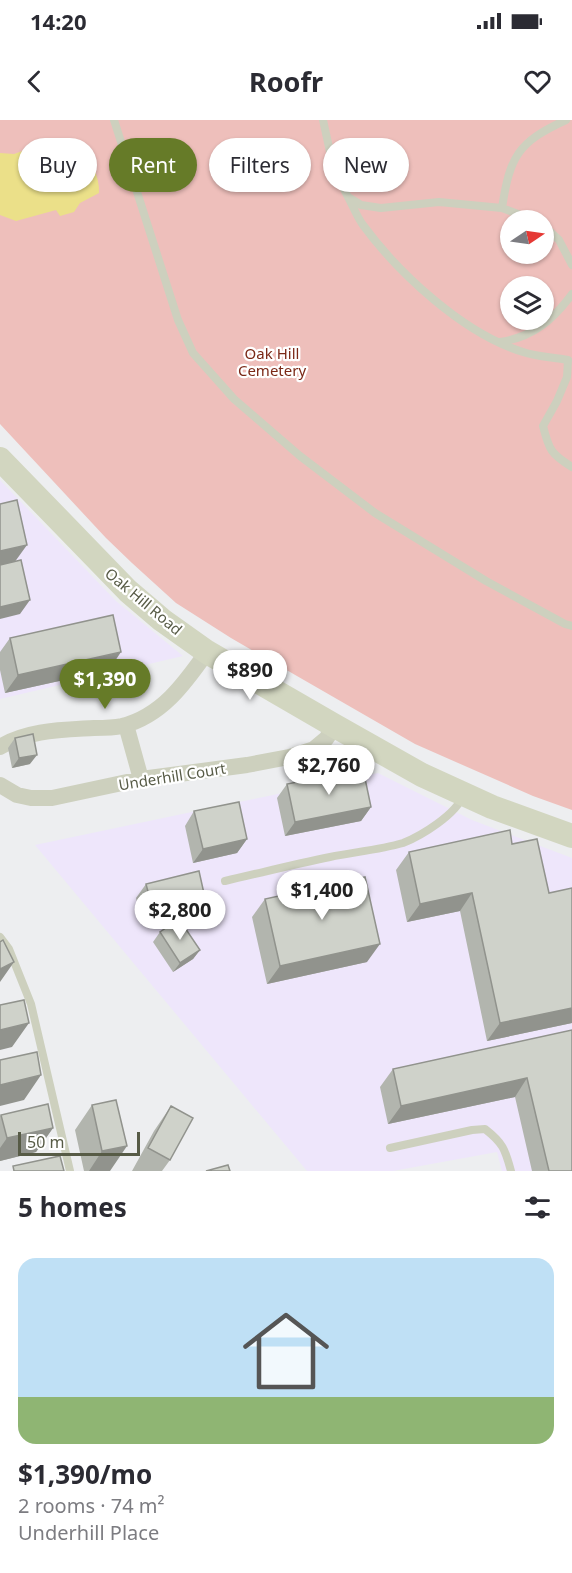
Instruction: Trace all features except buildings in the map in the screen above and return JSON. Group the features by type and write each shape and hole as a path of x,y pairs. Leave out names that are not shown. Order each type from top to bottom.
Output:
{"main road":[{"name":"Oak Hill Road","path":"2,465 128,591 162,620 207,652 422,775 492,807 572,836"}],"street":[{"path":"0,747 22,737 57,731 126,725 156,711 166,702 182,687 207,652"},
{"path":"126,725 141,779"},
{"name":"Underhill Court","path":"0,785 17,795 52,798 141,779 248,765 314,749 326,739 335,726"}],"lane":[{"path":"114,120 178,320 193,353 234,399 300,456 375,513 486,581 572,626"},
{"path":"323,120 334,170 362,224 396,264 423,290 463,322 499,342 524,353 570,360 567,377 543,426 548,446 558,458 572,467"},
{"path":"502,208 505,185 513,161 526,144 566,120"},
{"path":"348,197 361,206 381,208 439,202 507,210"},
{"path":"554,235 559,240 572,265"},
{"path":"499,342 514,340 530,334 561,310 572,294"},
{"path":"225,881 403,842 423,833 447,815 457,806 464,794"},
{"path":"0,937 9,949 20,972 31,1004 70,1171"},
{"path":"390,1148 485,1129 498,1139 506,1153 511,1171"}],"shaded area":[{"path":"0,153 18,153 18,192 97,192 97,178 99,193 80,203 74,212 60,216 56,210 16,221 0,215"},
{"path":"0,480 116,601 183,656 0,699"},
{"path":"378,773 472,820 572,858 572,1171 502,1171 497,1152 393,1171 307,1171 35,845"}],"green space":[{"name":"Oak Hill Cemetery","path":"0,120 572,120 572,810 533,796 415,744 231,638 176,603 106,538 0,424"}]}
